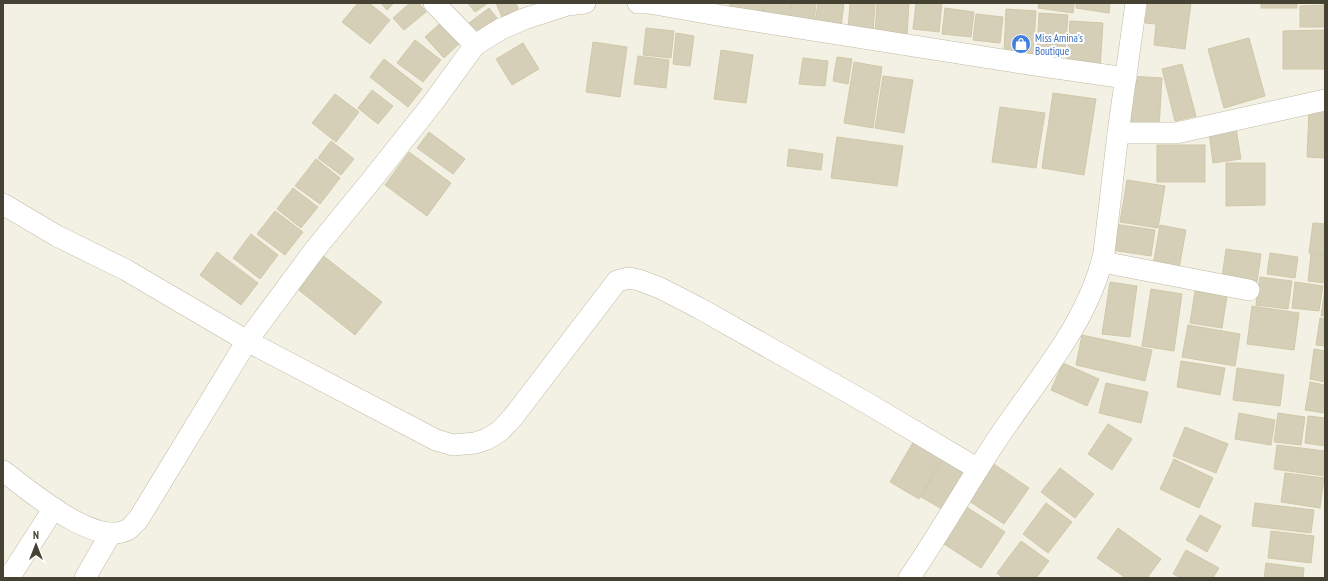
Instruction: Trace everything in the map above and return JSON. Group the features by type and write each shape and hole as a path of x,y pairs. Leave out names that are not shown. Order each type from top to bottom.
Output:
{"street":[{"path":"434,3 475,45"},
{"path":"3,471 68,518 95,531 111,534 127,530 138,520 247,341 313,252 432,104 475,45 501,29 524,19 567,4 585,3"},
{"path":"638,3 724,10 1034,65 1126,78"},
{"path":"909,578 994,444 1059,352 1091,295 1102,262 1136,3"},
{"path":"1118,133 1176,133 1325,100"},
{"path":"3,204 57,236 126,270 247,341 436,440 453,445 475,443 487,439 500,431 513,417 617,281 629,278 660,288 699,308 867,403 978,469"},
{"path":"1102,262 1249,290"},
{"path":"9,578 54,508"},
{"path":"85,578 111,534"}],"building":[{"path":"358,3 369,3 390,20 370,44 342,22"},
{"path":"381,3 394,3 387,10"},
{"path":"410,3 419,3 426,12 404,30 393,18"},
{"path":"468,3 488,3 475,12"},
{"path":"496,3 516,3 519,11 502,17"},
{"path":"730,3 763,3 762,16 729,12"},
{"path":"764,3 791,3 789,20 763,17"},
{"path":"792,3 816,3 814,23 790,21"},
{"path":"818,3 844,3 841,27 815,24"},
{"path":"850,3 875,3 873,31 848,30"},
{"path":"877,3 909,3 907,35 875,33"},
{"path":"916,3 942,3 939,32 913,29"},
{"path":"1039,3 1074,3 1073,13 1038,8"},
{"path":"1076,3 1110,3 1109,13 1076,8"},
{"path":"1148,3 1191,3 1185,49 1154,45 1156,24 1145,23"},
{"path":"1261,3 1297,3 1297,8 1261,8"},
{"path":"1325,5 1325,27 1300,27 1300,6"},
{"path":"489,8 497,18 477,33 469,23"},
{"path":"945,8 974,12 971,37 942,34"},
{"path":"1006,9 1036,11 1033,56 1004,53"},
{"path":"1039,13 1068,15 1065,51 1037,50"},
{"path":"976,14 1003,17 1000,43 973,40"},
{"path":"446,18 465,38 444,58 425,37"},
{"path":"1070,21 1103,23 1100,70 1067,67"},
{"path":"646,28 674,31 671,58 643,55"},
{"path":"1325,30 1325,69 1283,69 1283,31"},
{"path":"676,33 694,36 690,66 673,64"},
{"path":"1249,38 1265,96 1224,108 1208,49"},
{"path":"415,40 441,60 423,82 397,63"},
{"path":"593,42 627,47 620,97 586,92"},
{"path":"523,43 539,69 512,85 496,59"},
{"path":"721,50 753,55 746,103 714,99"},
{"path":"638,56 669,60 666,88 634,84"},
{"path":"837,57 852,59 848,84 833,81"},
{"path":"803,58 828,61 825,86 799,84"},
{"path":"384,59 422,89 408,107 370,77"},
{"path":"854,62 882,67 873,128 844,123"},
{"path":"1182,64 1196,116 1175,121 1162,69"},
{"path":"883,76 913,80 904,133 875,128"},
{"path":"1129,76 1162,78 1159,128 1126,126"},
{"path":"372,90 393,106 378,124 358,108"},
{"path":"1053,93 1096,99 1084,175 1042,168"},
{"path":"335,94 359,112 336,142 312,123"},
{"path":"1000,107 1045,113 1036,168 992,162"},
{"path":"1309,110 1325,111 1325,158 1307,157"},
{"path":"1236,128 1241,159 1213,163 1209,132"},
{"path":"429,132 465,159 453,174 417,148"},
{"path":"837,137 903,146 897,186 831,178"},
{"path":"331,141 354,159 341,175 318,158"},
{"path":"1157,145 1205,145 1205,182 1157,182"},
{"path":"789,149 823,154 821,170 787,166"},
{"path":"409,152 451,183 427,216 385,185"},
{"path":"316,159 340,178 320,204 295,186"},
{"path":"1226,163 1265,163 1265,205 1226,206"},
{"path":"1127,180 1165,186 1158,228 1120,222"},
{"path":"293,188 318,207 301,228 277,209"},
{"path":"275,211 303,232 285,255 257,234"},
{"path":"1313,223 1325,224 1325,255 1309,253"},
{"path":"1114,224 1155,230 1151,256 1111,250"},
{"path":"1160,225 1186,230 1179,269 1153,265"},
{"path":"251,234 278,255 260,279 233,258"},
{"path":"1226,249 1261,254 1257,282 1222,277"},
{"path":"217,252 258,283 241,305 200,275"},
{"path":"1270,253 1298,257 1295,278 1267,274"},
{"path":"321,254 382,302 355,335 295,287"},
{"path":"1311,254 1325,256 1325,283 1308,281"},
{"path":"1260,277 1292,281 1288,309 1256,305"},
{"path":"1110,282 1137,286 1130,337 1102,334"},
{"path":"1295,282 1323,286 1319,311 1292,308"},
{"path":"1151,289 1182,294 1174,351 1142,346"},
{"path":"1325,289 1325,316 1321,316"},
{"path":"1195,291 1227,296 1222,328 1190,323"},
{"path":"1252,306 1299,313 1294,350 1247,344"},
{"path":"1320,318 1325,319 1325,346 1316,345"},
{"path":"1188,325 1240,334 1235,366 1182,357"},
{"path":"1082,335 1152,350 1145,381 1076,365"},
{"path":"1314,349 1325,351 1325,382 1310,379"},
{"path":"1181,361 1225,368 1220,395 1177,387"},
{"path":"1063,363 1099,379 1087,406 1051,390"},
{"path":"1237,368 1284,375 1280,406 1233,400"},
{"path":"1310,382 1325,385 1325,413 1305,410"},
{"path":"1106,383 1148,392 1141,423 1099,413"},
{"path":"1239,413 1275,420 1271,445 1235,439"},
{"path":"1278,413 1305,417 1301,445 1274,442"},
{"path":"1308,416 1325,418 1325,446 1305,443"},
{"path":"1108,424 1132,439 1112,470 1088,454"},
{"path":"1185,427 1228,444 1216,473 1173,456"},
{"path":"915,439 944,455 919,499 890,482"},
{"path":"1277,445 1325,451 1325,476 1274,469"},
{"path":"944,457 972,473 949,513 921,497"},
{"path":"1174,459 1213,478 1199,508 1160,489"},
{"path":"988,460 1029,488 1004,524 963,497"},
{"path":"1060,468 1094,494 1075,518 1041,492"},
{"path":"1285,473 1324,478 1320,508 1281,502"},
{"path":"1046,503 1072,522 1048,553 1023,534"},
{"path":"1255,503 1314,510 1311,533 1252,526"},
{"path":"962,504 1005,532 981,568 938,540"},
{"path":"1200,515 1221,526 1207,552 1186,540"},
{"path":"1118,528 1161,559 1147,578 1126,578 1097,558"},
{"path":"1271,531 1314,536 1311,563 1268,558"},
{"path":"1021,541 1049,561 1036,578 1003,578 997,573"},
{"path":"1186,550 1219,568 1213,578 1181,578 1173,574"},
{"path":"1266,563 1304,568 1303,578 1264,578"}],"place":[{"name":"Miss Amina's Boutique","path":"1021,44"}]}
